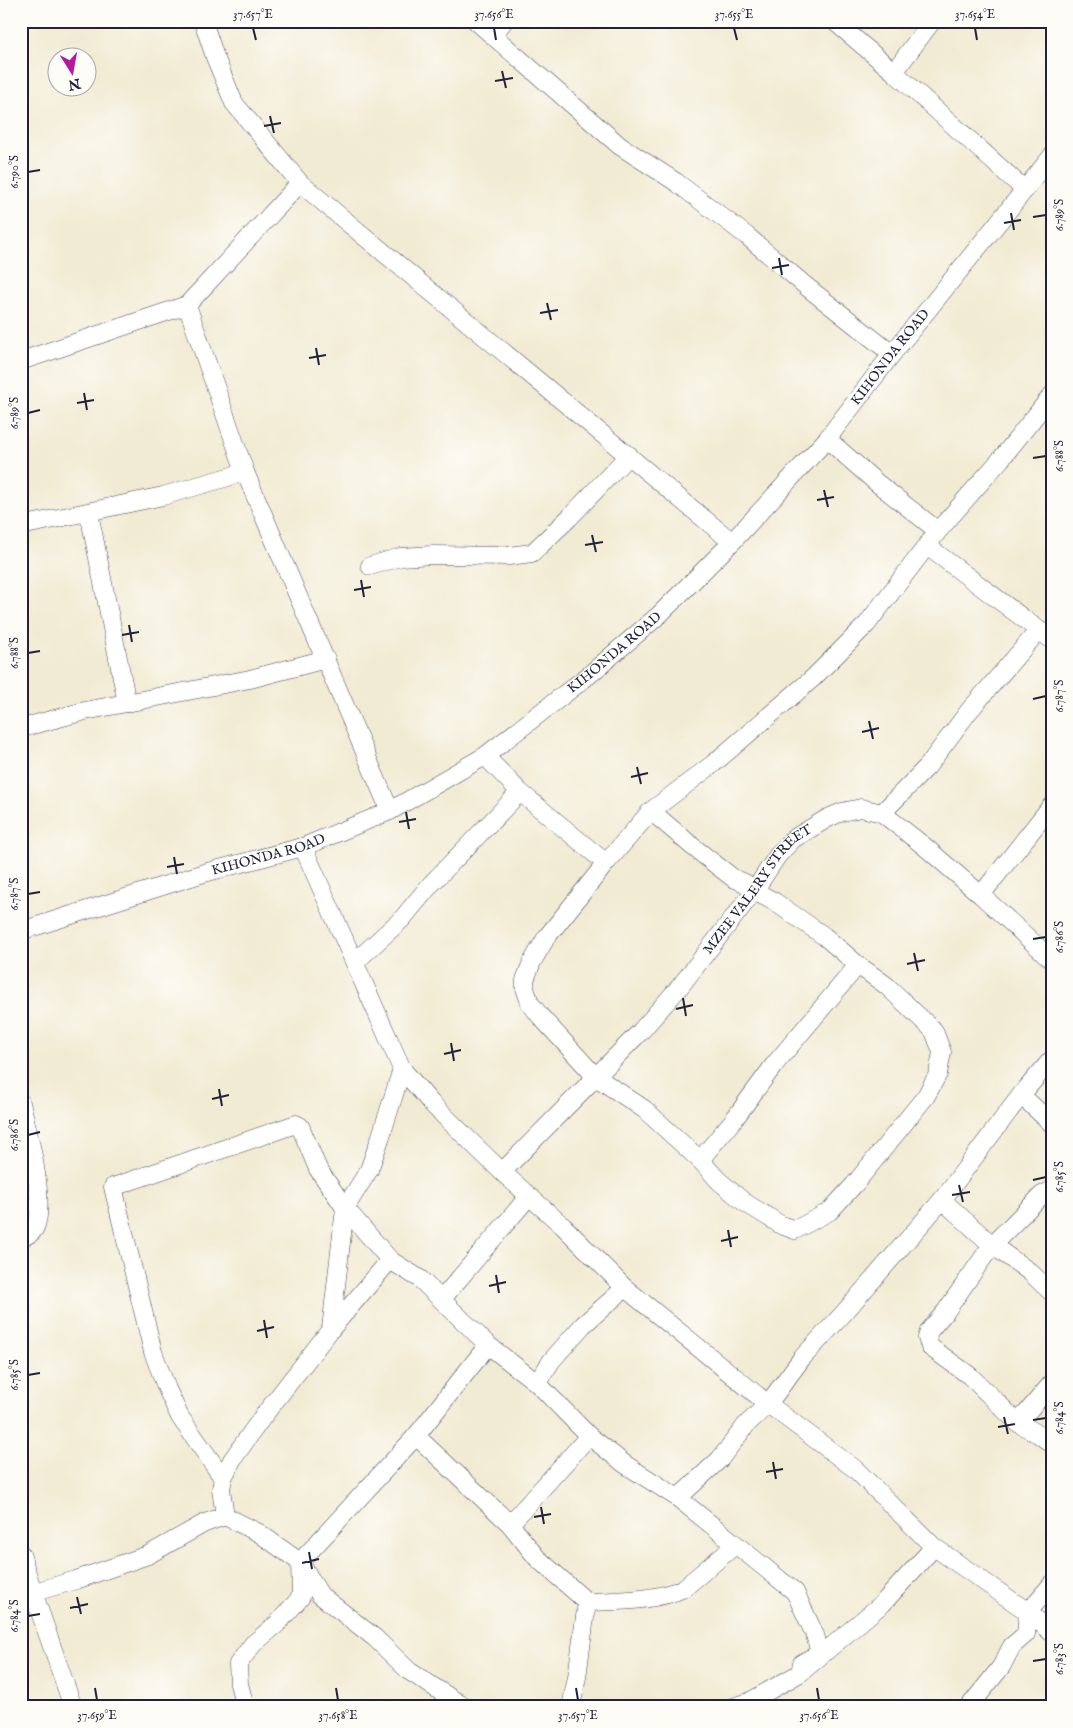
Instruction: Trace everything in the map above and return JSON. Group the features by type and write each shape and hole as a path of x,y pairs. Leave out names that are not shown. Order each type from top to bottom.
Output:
{"street":[{"path":"204,21 215,58 234,103 300,183 732,542"},
{"path":"476,21 620,146 676,182 747,236 807,287 892,354"},
{"path":"493,35 504,21"},
{"path":"834,21 1026,190"},
{"path":"894,72 932,21"},
{"name":"KIHONDA ROAD","path":"21,931 204,874 303,847 390,811 484,756 589,675 659,615 732,542 827,439 892,354 1052,156"},
{"path":"21,361 187,306 300,183"},
{"path":"187,306 245,472 390,811"},
{"path":"651,811 733,878 745,883 754,891 775,902 824,936 858,965 887,986 934,1031 942,1052 938,1074 926,1096 884,1150 830,1211 795,1230 781,1225 744,1202 644,1109 596,1076 530,1003 525,988 525,980 532,962 546,938 606,863 651,811 713,764 813,678 867,624 938,531 1001,459 1052,395"},
{"path":"827,439 876,483 938,531"},
{"path":"370,566 401,558 432,554 508,556 532,553 629,455"},
{"path":"21,526 163,496 245,472"},
{"path":"89,513 127,703"},
{"path":"882,813 927,767 969,711 1045,635 927,546"},
{"path":"21,728 85,711 250,678 326,660"},
{"path":"484,756 520,792 606,863"},
{"path":"354,962 402,919 432,884 520,792"},
{"path":"981,895 1052,805"},
{"name":"MZEE VALERY STREET","path":"502,1172 641,1031 682,984 754,891 778,855 793,839 828,818 842,812 861,808 882,813 981,895 1052,960"},
{"path":"303,847 402,1069 431,1103 502,1172 563,1226 625,1288 768,1404 855,1469 934,1547 1028,1612 1052,1634"},
{"path":"700,1160 735,1118 774,1065 858,965"},
{"path":"678,1498 720,1459 746,1425 768,1404 802,1358 843,1314 942,1200 1021,1094 1052,1059"},
{"path":"331,1329 345,1208 369,1170 402,1069"},
{"path":"1021,1094 1052,1124"},
{"path":"21,1103 32,1151 39,1196 37,1220 32,1232 21,1238"},
{"path":"223,1478 180,1417 153,1352 113,1187 296,1124 300,1126 318,1170 345,1208 390,1260 420,1279 488,1345 538,1383 589,1436 626,1465 678,1498 795,1592 815,1635 820,1653 802,1663 800,1673"},
{"path":"1052,1190 1042,1195 992,1245 946,1311 929,1331 926,1338 930,1347 970,1376 1018,1423 1052,1444"},
{"path":"442,1300 529,1196"},
{"path":"942,1200 992,1245 1030,1272 1052,1293"},
{"path":"225,1516 221,1488 223,1478 232,1460 331,1329 390,1260"},
{"path":"538,1383 552,1360 583,1325 625,1288"},
{"path":"245,1707 239,1684 238,1664 253,1644 277,1624 301,1596 300,1562 416,1436 488,1345"},
{"path":"1018,1423 1052,1383"},
{"path":"416,1436 510,1524 537,1558 588,1602 621,1600 675,1592 684,1588 735,1545"},
{"path":"510,1524 589,1436"},
{"path":"27,1594 148,1556 205,1523 225,1516 259,1533 300,1562 320,1595 375,1638 409,1671 467,1707"},
{"path":"744,1705 784,1684 800,1673 883,1603 934,1547"},
{"path":"21,1554 27,1594 74,1707"},
{"path":"969,1707 1001,1667 1012,1646 1026,1634 1028,1612 1052,1584"},
{"path":"571,1707 588,1602"}]}
